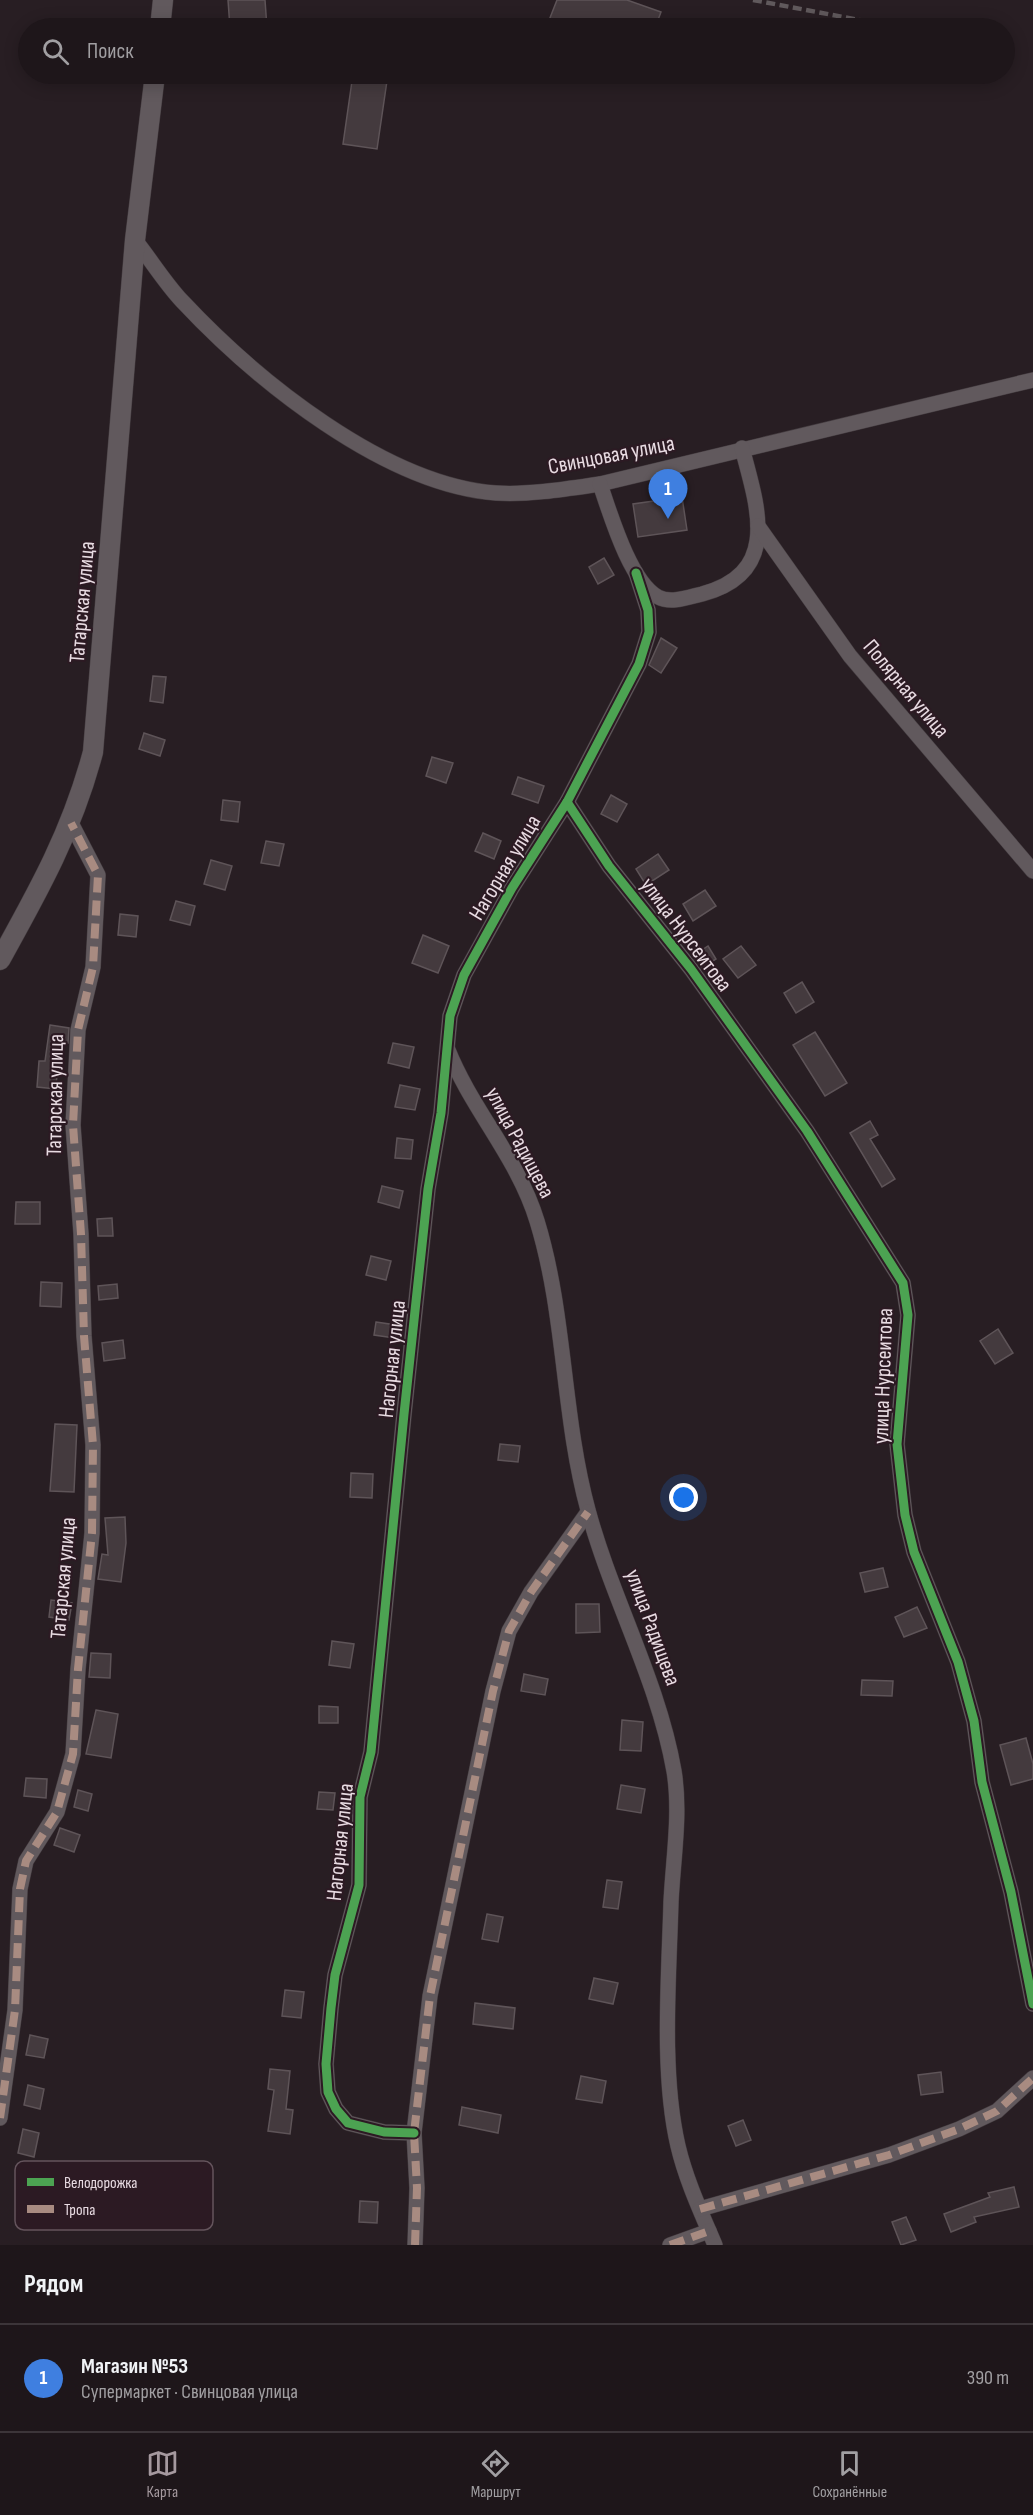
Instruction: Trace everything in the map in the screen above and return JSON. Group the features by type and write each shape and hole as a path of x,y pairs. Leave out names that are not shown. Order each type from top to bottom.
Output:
{"street":[{"path":"161,18 163,0"},
{"name":"Татарская улица","path":"0,2118 15,2010 20,1889 26,1861 57,1812 73,1754 78,1669 92,1533 93,1445 84,1336 81,1233 73,1125 78,1030 93,967 98,876 71,824 93,752 135,240 154,84"},
{"name":"Свинцовая улица","path":"135,240 181,300 241,359 307,413 387,459 437,481 495,493 554,491 600,484 742,448 1033,380"},
{"path":"600,484 618,534 636,573 657,597 676,600 724,588 750,566 759,546 756,501 742,448"},
{"name":"Полярная улица","path":"758,526 849,656 1033,871"},
{"name":"Нагорная улица","path":"414,2133 384,2132 348,2122 336,2109 328,2092 326,2064 335,1975 359,1885 360,1797 371,1752 404,1414 450,1016 464,975 512,888 567,801 639,664 649,632 648,610 636,573"},
{"name":"улица Нурсеитова","path":"567,801 609,866 691,969 807,1131 876,1236 903,1283 908,1315 897,1444 904,1515 914,1552 958,1662 974,1721 982,1782 1011,1892 1033,2004"},
{"path":"0,960 57,857 71,824"},
{"name":"улица Радищева","path":"447,1047 458,1076 515,1168 537,1220 553,1295 572,1438 588,1512 657,1697 674,1774 670,2085 677,2143 686,2176 712,2238"},
{"path":"415,2245 417,2188 414,2133 430,1996 494,1691 509,1630 531,1592 588,1512"},
{"path":"700,2209 889,2155 959,2129 997,2111 1033,2078"},
{"path":"670,2245 712,2238"}],"building":[{"path":"228,0 265,0 266,18 229,18"},
{"path":"557,0 627,0 661,12 659,18 550,18"},
{"path":"352,84 387,84 377,149 343,144"},
{"path":"682,497 687,530 638,537 633,504"},
{"path":"604,558 614,575 598,584 589,567"},
{"path":"661,638 677,648 661,673 649,665"},
{"path":"153,676 166,677 163,703 150,701"},
{"path":"144,733 165,740 160,756 139,749"},
{"path":"432,757 453,763 446,783 426,776"},
{"path":"518,777 544,786 538,803 512,794"},
{"path":"611,795 627,804 617,822 601,814"},
{"path":"223,800 240,802 238,822 221,820"},
{"path":"483,833 501,841 494,859 475,851"},
{"path":"266,841 284,844 279,866 261,863"},
{"path":"658,854 669,870 646,885 636,869"},
{"path":"211,860 232,866 225,890 204,884"},
{"path":"705,890 716,906 693,921 683,904"},
{"path":"176,901 195,906 190,925 170,920"},
{"path":"120,914 138,916 136,937 118,935"},
{"path":"423,935 449,946 438,973 412,963"},
{"path":"708,946 716,959 702,968 693,956"},
{"path":"741,946 756,965 738,978 723,959"},
{"path":"802,982 814,1002 796,1013 784,993"},
{"path":"50,1025 69,1028 68,1043 59,1042 56,1089 37,1087 39,1061 45,1061"},
{"path":"815,1032 847,1083 825,1096 793,1045"},
{"path":"393,1043 414,1047 409,1068 388,1063"},
{"path":"400,1085 420,1089 415,1110 395,1107"},
{"path":"870,1121 878,1135 870,1139 895,1179 882,1187 850,1133"},
{"path":"397,1138 413,1140 411,1159 395,1158"},
{"path":"382,1186 403,1191 399,1208 378,1202"},
{"path":"16,1202 40,1202 40,1224 15,1224"},
{"path":"112,1218 113,1236 98,1236 97,1219"},
{"path":"371,1256 391,1261 386,1280 366,1275"},
{"path":"41,1282 62,1283 61,1307 40,1306"},
{"path":"117,1284 118,1298 99,1300 98,1286"},
{"path":"376,1322 396,1325 394,1338 374,1335"},
{"path":"998,1329 1013,1353 995,1364 980,1341"},
{"path":"123,1340 125,1358 104,1361 102,1343"},
{"path":"55,1424 77,1425 74,1492 50,1491"},
{"path":"500,1444 520,1446 518,1462 498,1460"},
{"path":"351,1473 373,1474 372,1498 350,1497"},
{"path":"125,1517 126,1543 121,1582 98,1579 102,1554 108,1555 105,1518"},
{"path":"883,1568 888,1587 865,1592 860,1573"},
{"path":"51,1600 72,1603 69,1620 49,1617"},
{"path":"576,1604 599,1604 600,1632 576,1633"},
{"path":"917,1607 927,1628 904,1637 895,1617"},
{"path":"332,1641 354,1644 350,1668 329,1665"},
{"path":"91,1653 111,1654 110,1678 89,1677"},
{"path":"524,1674 548,1679 545,1695 521,1691"},
{"path":"862,1680 893,1681 892,1696 861,1695"},
{"path":"319,1706 338,1707 338,1723 319,1723"},
{"path":"96,1710 118,1714 111,1758 86,1754"},
{"path":"622,1720 643,1722 641,1751 620,1750"},
{"path":"1026,1738 1033,1764 1033,1779 1011,1785 1000,1745"},
{"path":"26,1778 47,1779 46,1798 24,1796"},
{"path":"621,1785 645,1789 641,1813 617,1809"},
{"path":"78,1790 92,1794 88,1811 74,1807"},
{"path":"319,1792 335,1793 333,1810 317,1809"},
{"path":"60,1828 80,1835 74,1852 54,1845"},
{"path":"607,1880 622,1882 618,1909 603,1907"},
{"path":"487,1914 503,1917 498,1942 482,1939"},
{"path":"594,1978 618,1983 613,2004 589,1999"},
{"path":"285,1990 304,1992 301,2018 282,2016"},
{"path":"475,2003 515,2008 513,2029 473,2024"},
{"path":"30,2035 48,2039 44,2058 26,2055"},
{"path":"270,2069 290,2071 286,2109 293,2110 290,2134 268,2131 274,2090 268,2089"},
{"path":"941,2072 943,2092 921,2095 918,2075"},
{"path":"581,2076 606,2081 602,2103 576,2099"},
{"path":"28,2085 44,2089 40,2109 24,2105"},
{"path":"462,2107 501,2115 498,2133 459,2125"},
{"path":"743,2120 751,2140 736,2146 728,2126"},
{"path":"23,2129 39,2133 34,2157 18,2153"},
{"path":"1014,2187 1019,2207 974,2217 976,2222 951,2232 944,2214 990,2197 988,2193"},
{"path":"360,2201 378,2202 377,2223 359,2222"},
{"path":"906,2217 916,2240 901,2245 892,2222"}],"railway":[{"path":"753,0 849,18"}],"marked path":[{"path":"0,2118 15,2010 20,1889 26,1861 57,1812 73,1754 78,1669 92,1533 93,1445 84,1336 81,1234 73,1125 78,1030 93,967 98,875 71,823"},
{"path":"415,2245 417,2188 414,2133 430,1996 493,1691 509,1631 531,1592 588,1512"},
{"path":"700,2209 889,2155 959,2129 997,2111 1033,2078"},
{"path":"670,2245 709,2231"}],"cycle path":[{"path":"414,2133 384,2132 348,2123 336,2109 328,2092 326,2064 335,1975 359,1885 360,1797 371,1752 428,1189 441,1113 450,1016 464,975 512,888 567,802 639,664 649,632 648,610 636,573"},
{"path":"567,802 609,866 691,969 807,1131 903,1283 908,1315 897,1444 905,1515 914,1552 958,1662 974,1721 982,1782 1011,1892 1033,2004"}],"place":[{"name":"Магазин №53","path":"668,519"}]}
